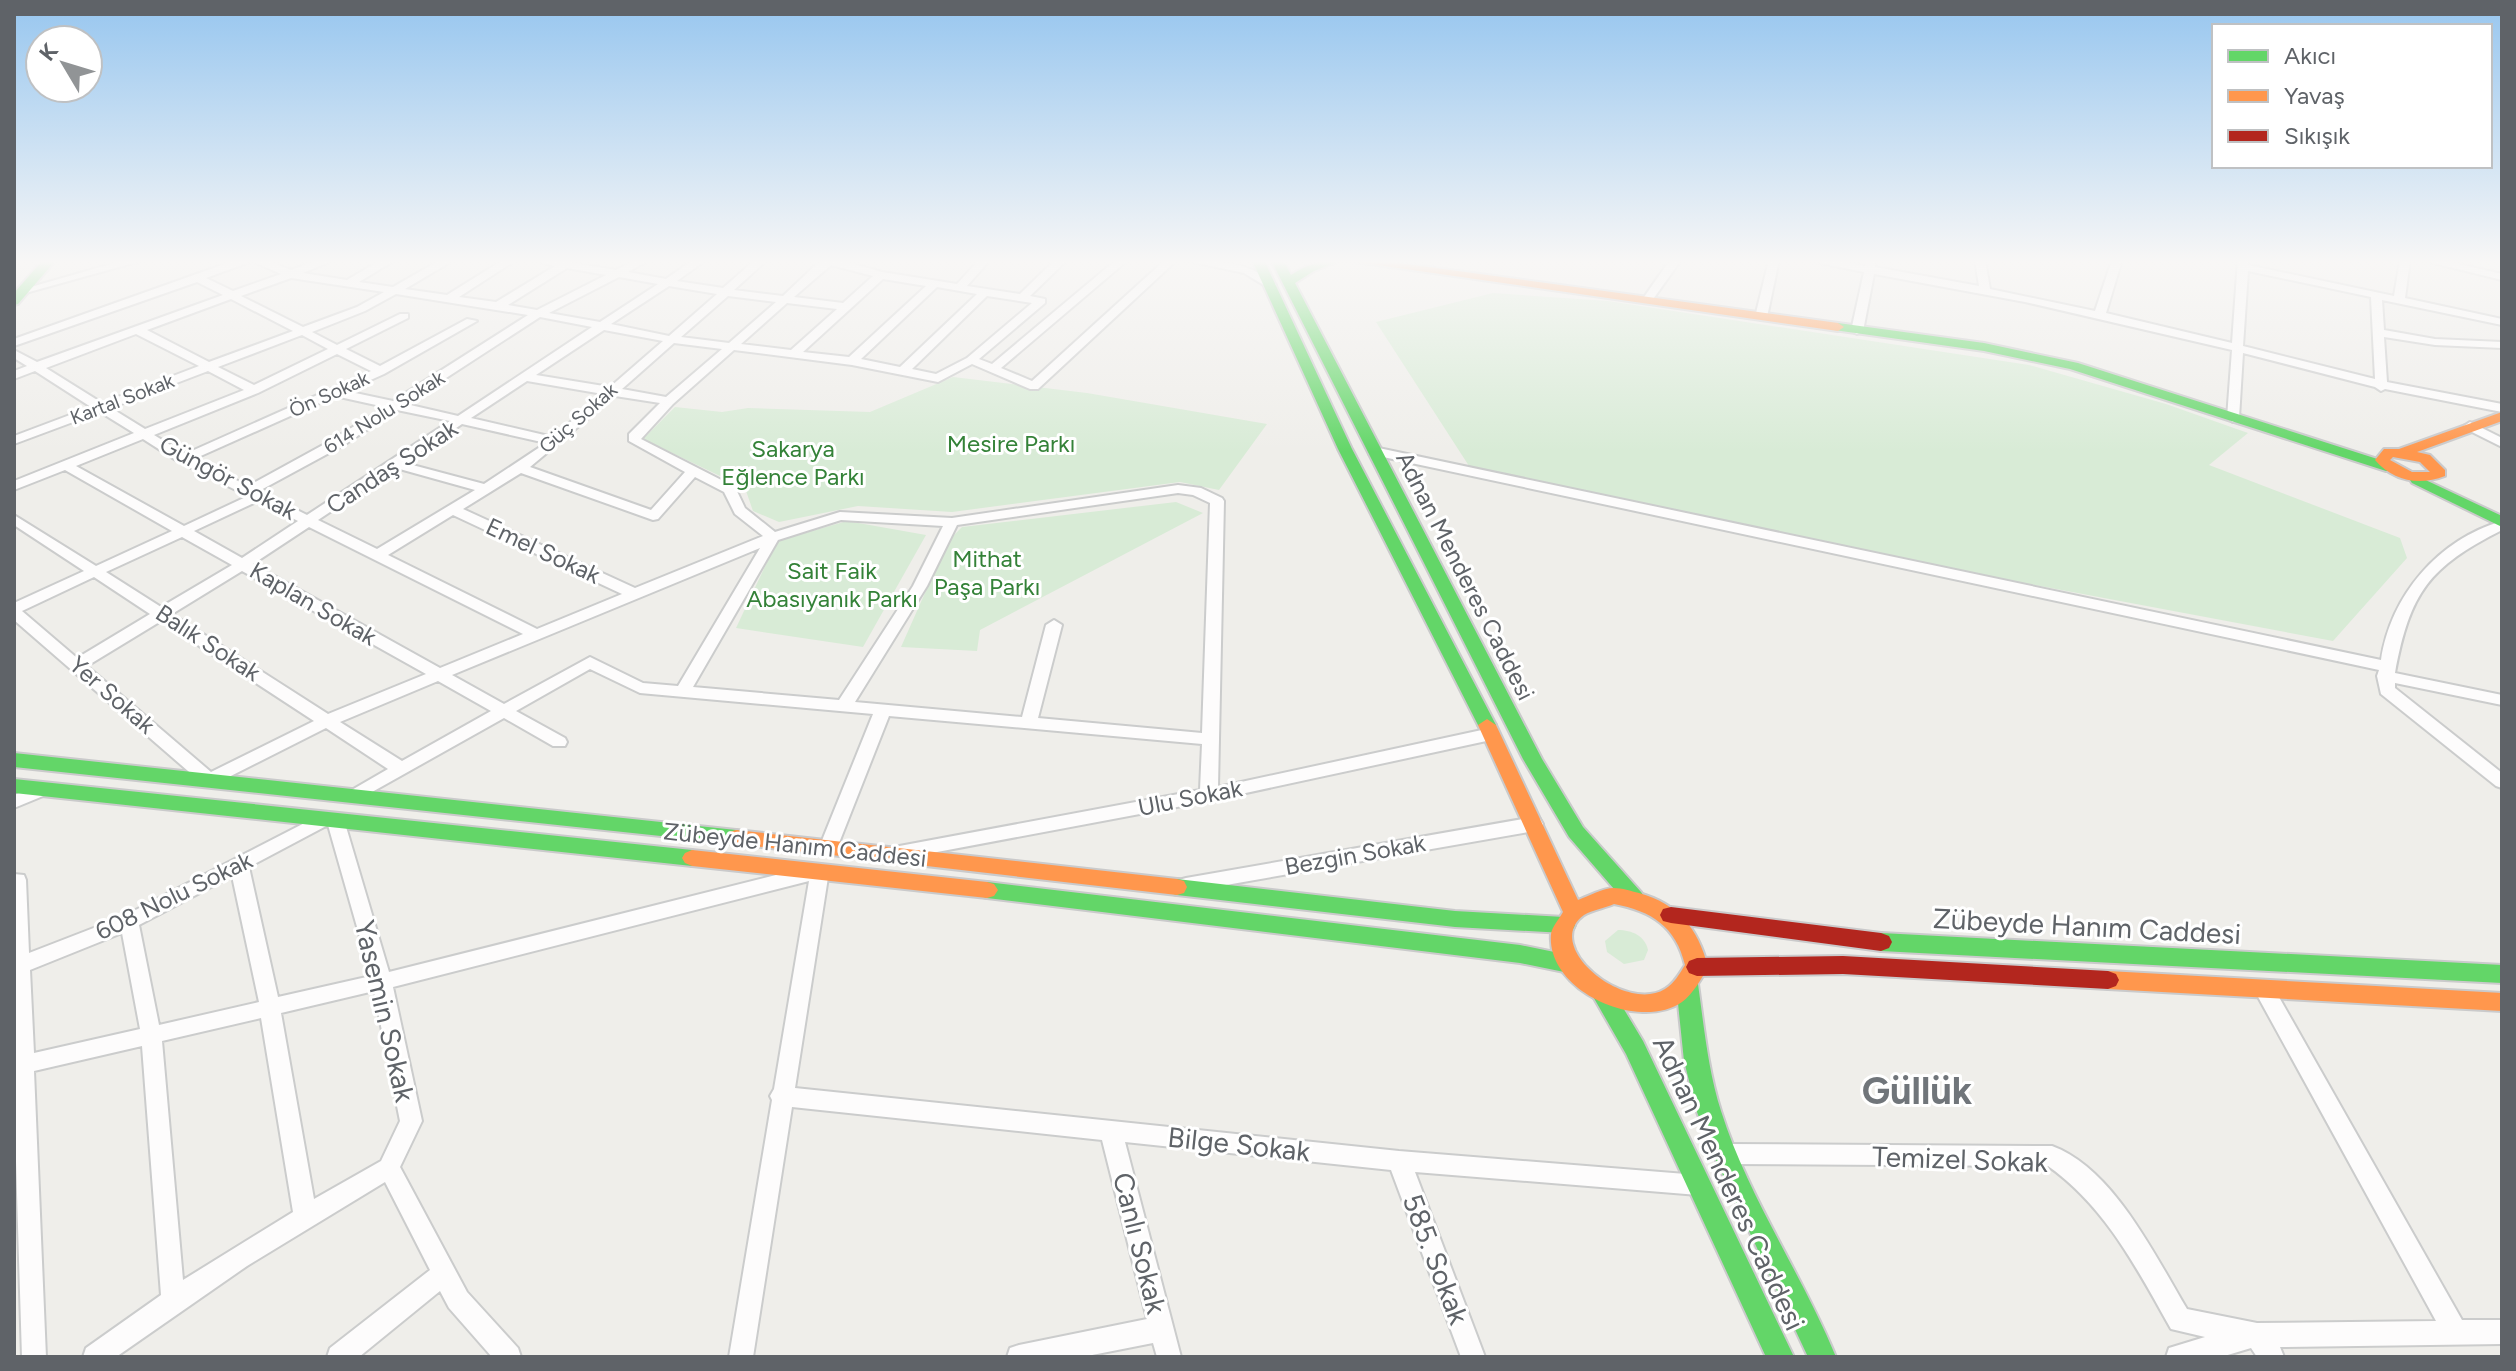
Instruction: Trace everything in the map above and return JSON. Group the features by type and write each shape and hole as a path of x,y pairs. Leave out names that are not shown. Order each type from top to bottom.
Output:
{"main road":[{"name":"Adnan Menderes Caddesi","path":"1296,324 1345,449 1534,824 1569,918"},
{"name":"Adnan Menderes Caddesi","path":"1303,324 1374,451 1540,771 1576,832 1634,898"},
{"path":"1809,324 1984,347 2073,366 2394,466 2502,524"},
{"path":"2394,466 2404,452 2502,416"},
{"path":"2434,469 2444,438"},
{"path":"2404,452 2434,469 2471,505"},
{"path":"2394,466 2434,469"},
{"name":"Zübeyde Hanım Caddesi","path":"14,760 356,795 1455,919 1569,918"},
{"name":"Zübeyde Hanım Caddesi","path":"14,786 820,871 1442,944 1569,964"},
{"path":"1634,898 1671,915 1686,929 1694,945 1697,967 1680,992 1660,1001 1637,1003 1602,993 1591,987 1563,954 1561,935 1569,918 1594,899 1634,898"},
{"name":"Zübeyde Hanım Caddesi","path":"1671,915 1847,940 2502,974"},
{"name":"Zübeyde Hanım Caddesi","path":"1697,967 1843,965 2502,1002"},
{"name":"Adnan Menderes Caddesi","path":"1687,984 1696,1061 1709,1112 1725,1154 1822,1357"},
{"name":"Adnan Menderes Caddesi","path":"1602,993 1628,1036 1780,1357"}],"street":[{"path":"14,343 68,324"},
{"path":"14,375 159,324"},
{"path":"282,324 380,371"},
{"name":"Kartal Sokak","path":"14,440 320,324"},
{"path":"14,486 254,390 388,324"},
{"name":"Ön Sokak","path":"184,459 380,371 466,324"},
{"name":"614 Nolu Sokak","path":"14,610 186,532 254,494 522,324"},
{"path":"588,324 669,339 852,361 938,378 971,360 1014,324"},
{"name":"Candaş Sokak","path":"78,665 243,564 607,324"},
{"name":"Güç Sokak","path":"379,554 520,468 556,441 687,324"},
{"path":"756,324 669,401 634,437 635,441 692,473 730,490 730,499 738,509 773,537"},
{"path":"794,354 827,324"},
{"path":"852,361 891,324"},
{"path":"904,370 952,324"},
{"path":"993,369 1047,324"},
{"path":"971,360 1034,386 1102,324"},
{"path":"1857,331 1858,324"},
{"path":"2133,324 2381,387 2502,408"},
{"path":"2233,418 2239,324"},
{"path":"2378,324 2381,387"},
{"path":"139,331 254,390"},
{"path":"2378,333 2435,342 2502,345"},
{"name":"Güngör Sokak","path":"14,353 184,459 535,634"},
{"path":"526,377 669,401"},
{"path":"334,392 397,403 556,441"},
{"path":"2470,426 2502,443"},
{"path":"1374,451 2502,700"},
{"name":"Emel Sokak","path":"395,464 486,489"},
{"name":"Kaplan Sokak","path":"67,466 559,742"},
{"path":"520,468 653,516 692,473"},
{"path":"209,780 327,721 773,537 840,516 952,522 1178,489 1196,491 1217,501 1209,795"},
{"name":"Emel Sokak","path":"452,509 633,593"},
{"name":"Balık Sokak","path":"14,519 401,769"},
{"path":"844,706 920,586 952,522"},
{"path":"2502,524 2444,557 2420,580 2396,636 2386,672 2387,690 2502,782"},
{"path":"683,691 773,537"},
{"name":"Yer Sokak","path":"14,610 209,780"},
{"path":"1029,722 1054,625"},
{"path":"356,795 590,662 640,688 1211,739"},
{"path":"828,848 883,710"},
{"name":"Ulu Sokak","path":"888,855 1209,795 1491,734"},
{"path":"14,802 42,790"},
{"name":"608 Nolu Sokak","path":"21,965 129,922 329,820"},
{"name":"Yasemin Sokak","path":"329,820 382,981 411,1121 389,1168"},
{"name":"Bezgin Sokak","path":"1176,886 1534,824"},
{"path":"239,865 270,1008 305,1216"},
{"path":"19,1066 382,981 820,871 741,1357"},
{"path":"17,880 21,965 19,1066 34,1357"},
{"path":"129,922 151,1035 173,1299"},
{"path":"2264,989 2456,1333"},
{"name":"Bilge Sokak","path":"781,1096 1399,1161 1698,1185"},
{"name":"Canlı Sokak","path":"1111,1130 1169,1357"},
{"name":"Temizel Sokak","path":"1725,1154 2052,1156 2081,1173 2114,1213 2180,1320 2257,1335"},
{"name":"585. Sokak","path":"1399,1161 1473,1357"},
{"path":"95,1357 173,1299 305,1216 389,1168 458,1300 509,1357"},
{"path":"339,1357 444,1273"},
{"path":"1019,1357 1161,1329"},
{"path":"2178,1357 2257,1335 2502,1332"},
{"path":"2257,1335 2272,1357"}],"green space":[{"path":"1377,324 1759,324 2029,365 2166,404 2248,433 2209,465 2400,538 2407,558 2333,641 1730,528 1469,466"},
{"path":"953,377 1087,393 1267,424 1219,490 1180,482 952,512 858,506 779,522 753,511 745,488 643,439 675,407 722,412 748,408 870,412"},
{"name":"Mithat Paşa Parkı","path":"1176,502 1203,513 980,630 977,651 901,647 948,541 962,527"},
{"name":"Sait Faik Abasıyanık Parkı","path":"847,521 926,535 863,647 736,628 777,541"},
{"path":"1618,930 1633,933 1644,941 1648,950 1644,960 1624,964 1607,952 1605,941"}],"traffic: fast":[{"path":"1287,324 1345,449 1487,725"},
{"path":"1310,324 1533,759 1576,832 1634,898"},
{"path":"1838,327 1984,347 2073,366 2391,468"},
{"path":"2417,480 2502,522"},
{"path":"14,760 736,837"},
{"path":"14,786 692,858"},
{"path":"1177,887 1455,919 1564,925"},
{"path":"987,890 1520,954 1569,964"},
{"path":"1881,942 2502,974"},
{"path":"1687,984 1696,1061 1709,1112 1725,1154 1822,1357"},
{"path":"1602,993 1635,1048 1780,1357"}],"traffic: slow":[{"path":"1816,324 1838,327"},
{"path":"2404,452 2502,416"},
{"path":"2389,452 2425,458 2440,473 2424,477 2402,473 2382,460 2389,452"},
{"path":"1487,725 1573,912"},
{"path":"736,837 1177,887"},
{"path":"692,858 987,890"},
{"path":"1613,896 1657,909 1679,925 1687,937 1697,967 1673,996 1659,1002 1628,1002 1598,990 1574,969 1564,947 1562,932 1575,910 1613,896"},
{"path":"2108,980 2502,1002"}],"traffic: jam":[{"path":"1671,915 1881,942"},
{"path":"1697,967 1843,965 2108,980"}],"district":[{"name":"Güllük","path":"1917,1091"}],"park label":[{"name":"Mesire Parkı","path":"1011,444"},
{"name":"Sakarya Eğlence Parkı","path":"793,463"}]}
